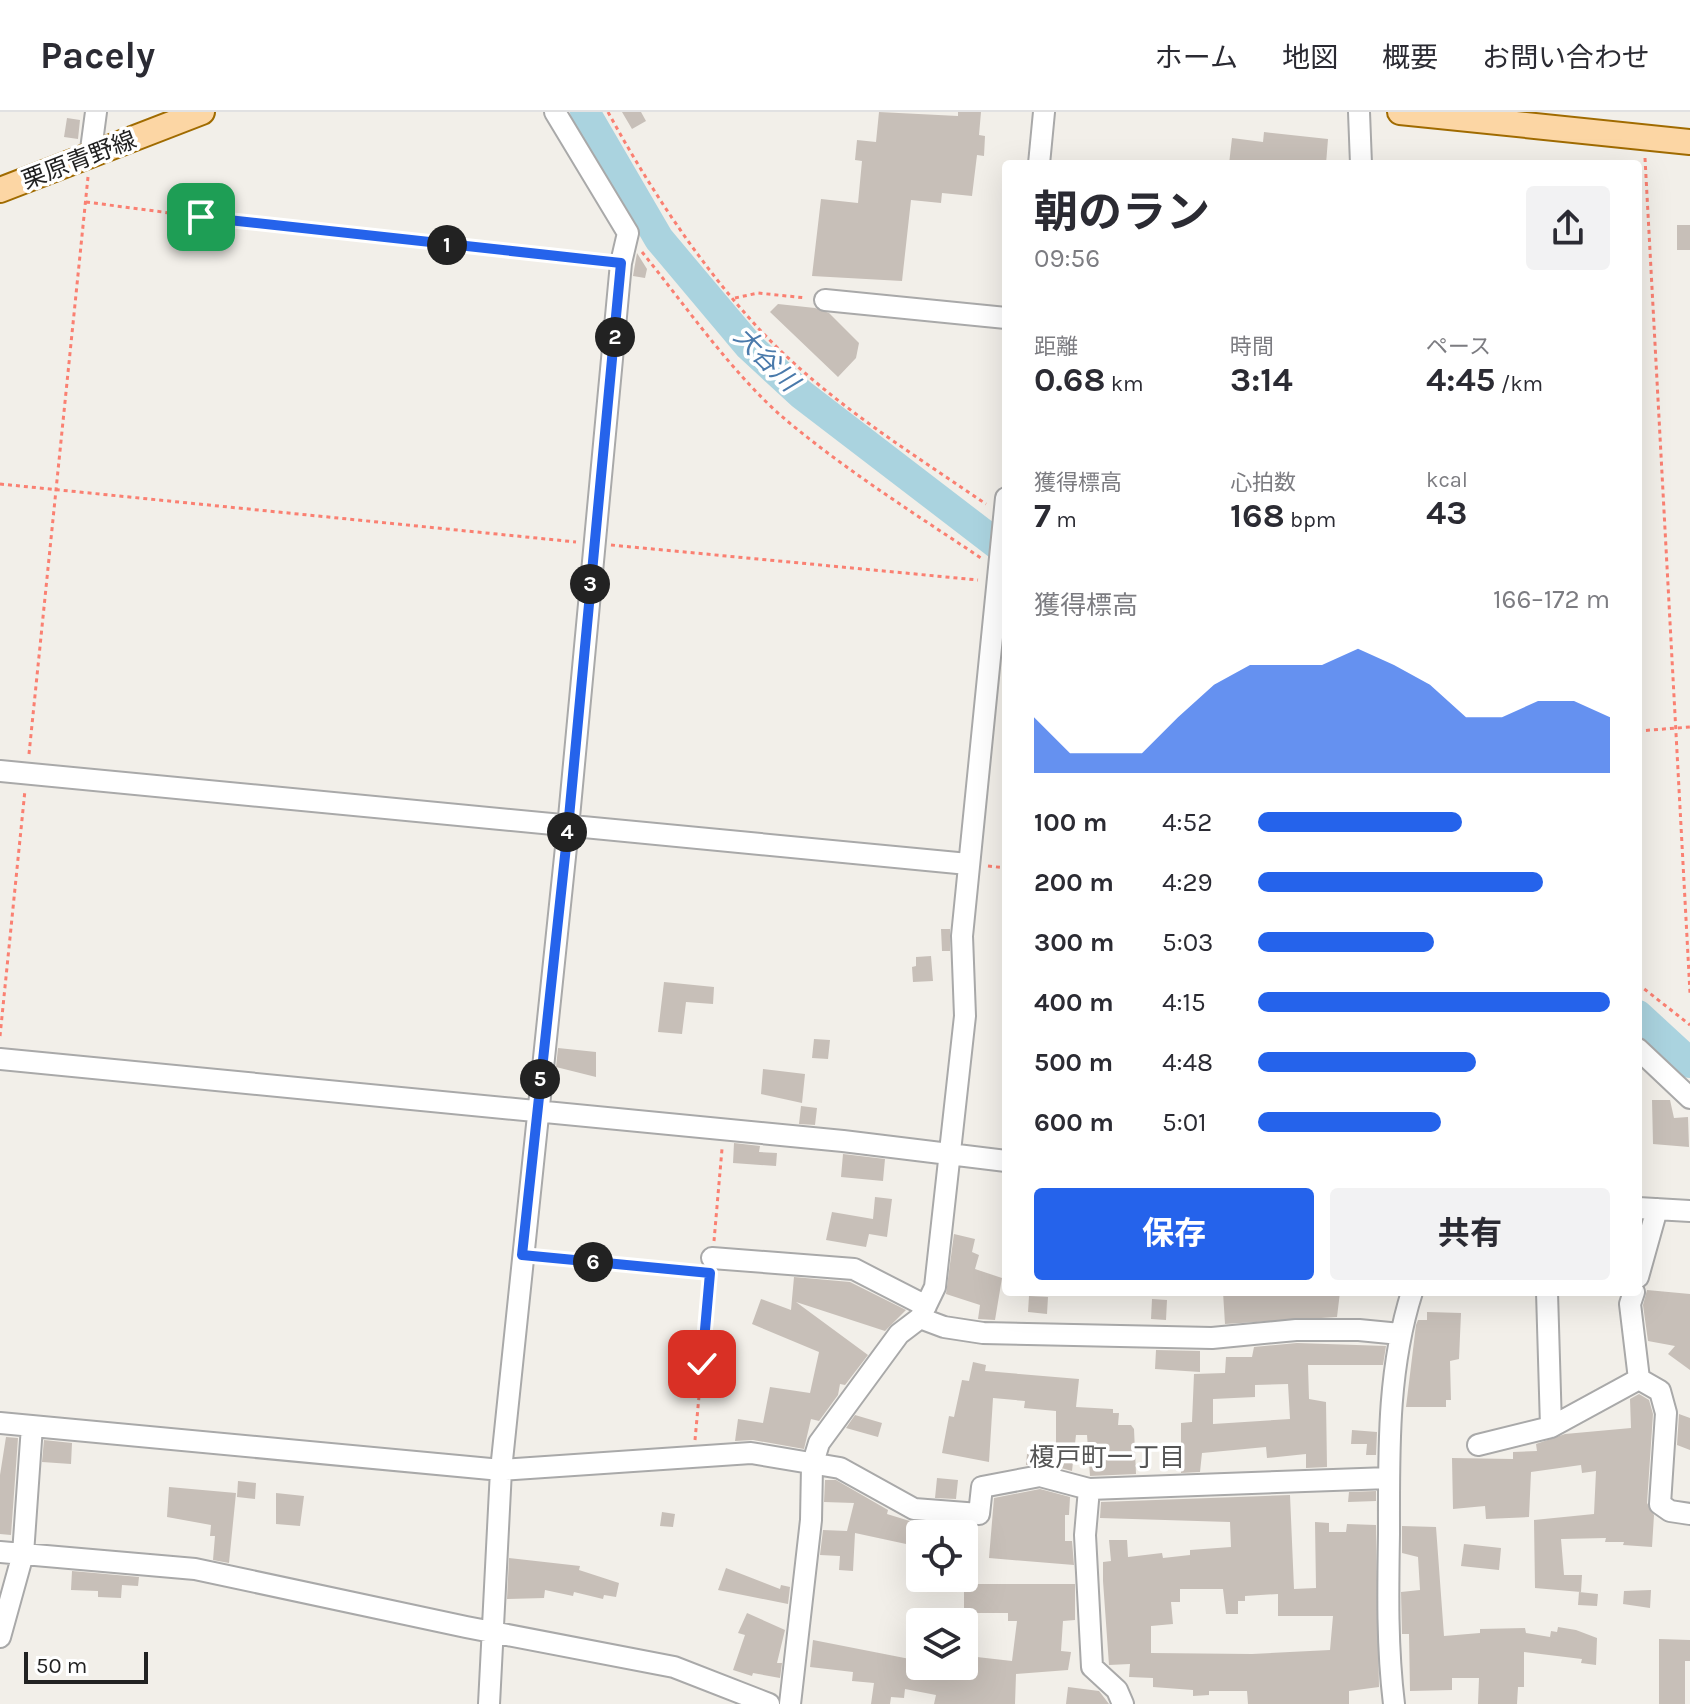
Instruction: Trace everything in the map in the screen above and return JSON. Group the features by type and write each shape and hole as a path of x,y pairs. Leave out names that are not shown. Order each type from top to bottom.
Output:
{"main road":[{"name":"栗原青野線","path":"0,190 202,112"},
{"path":"1400,112 1690,142"}],"street":[{"path":"90,157 96,112"},
{"path":"489,1704 501,1470 568,828 621,263 628,233 555,112"},
{"path":"1039,160 1044,112"},
{"path":"1359,112 1361,160"},
{"path":"825,300 1002,318"},
{"path":"790,1704 811,1520 812,1466 819,1443 899,1334 923,1312 935,1287 965,1016 962,936 1002,538"},
{"path":"0,771 568,828 968,864"},
{"path":"1642,1053 1690,1098"},
{"path":"0,1059 724,1129 1002,1160"},
{"path":"1642,1249 1648,1208 1690,1211"},
{"path":"712,1258 854,1269 944,1327 983,1333 1212,1338 1296,1330 1359,1330 1400,1334"},
{"path":"1394,1704 1388,1645 1388,1428 1400,1334 1411,1296"},
{"path":"1547,1296 1551,1427"},
{"path":"1633,1296 1630,1304 1639,1379"},
{"path":"1478,1445 1551,1427 1639,1379"},
{"path":"1639,1379 1660,1391 1666,1413 1660,1504 1670,1511 1690,1514"},
{"path":"0,1423 501,1470 751,1453 812,1466 840,1468 914,1509 946,1513 979,1514 982,1487 1040,1476 1089,1489 1389,1478"},
{"path":"0,1637 23,1554 32,1426"},
{"path":"1089,1489 1085,1535 1092,1667 1117,1690 1123,1704"},
{"path":"0,1552 195,1569 674,1667 769,1704"}],"path":[{"path":"608,112 651,191 761,331 859,417 1002,512"},
{"path":"1644,137 1690,993"},
{"path":"0,1036 90,157"},
{"path":"86,202 315,232 621,263"},
{"path":"628,233 718,347 784,418 999,576"},
{"path":"735,298 758,293 825,300"},
{"path":"0,484 595,544 999,576"},
{"path":"1642,731 1690,727"},
{"path":"1642,987 1689,1023"},
{"path":"712,1258 724,1129"},
{"path":"522,1255 710,1273 694,1455"}],"building":[{"path":"622,112 641,112 646,121 632,129"},
{"path":"879,112 958,116 958,112 981,112 979,135 985,136 984,156 977,155 972,196 942,193 941,203 911,200 902,281 812,276 821,199 858,203 862,161 855,160 857,140 876,142"},
{"path":"67,118 80,120 78,139 64,137"},
{"path":"1264,132 1328,139 1326,160 1229,160 1232,138 1263,142"},
{"path":"1677,225 1690,225 1690,250 1677,250"},
{"path":"637,253 647,269 645,278 633,276"},
{"path":"778,304 815,308 829,313 859,343 856,358 838,377 770,312"},
{"path":"941,929 950,929 950,951 942,951"},
{"path":"931,956 933,981 913,982 912,967 916,966 916,957"},
{"path":"664,982 714,987 713,1004 686,1002 682,1034 658,1032"},
{"path":"814,1039 830,1040 828,1059 812,1058"},
{"path":"558,1048 596,1052 596,1077 556,1067"},
{"path":"763,1069 805,1074 802,1103 761,1094"},
{"path":"1652,1100 1670,1100 1674,1118 1688,1117 1689,1147 1653,1144"},
{"path":"801,1106 817,1108 815,1125 799,1124"},
{"path":"734,1143 760,1146 759,1152 777,1153 776,1166 733,1163"},
{"path":"843,1154 885,1159 883,1181 841,1177"},
{"path":"875,1197 892,1199 887,1237 869,1234 866,1247 826,1240 832,1212 873,1219"},
{"path":"954,1234 975,1239 972,1252 979,1255 975,1269 1002,1278 995,1320 978,1319 980,1305 946,1294"},
{"path":"794,1277 850,1282 906,1310 885,1331 796,1302 868,1355 845,1385 840,1384 838,1395 819,1421 811,1419 804,1449 753,1440 735,1441 738,1419 763,1423 770,1387 810,1393 819,1352 752,1324 761,1299 791,1310"},
{"path":"1647,1290 1690,1294 1690,1370 1668,1354 1675,1346 1648,1341 1643,1305"},
{"path":"1029,1296 1048,1297 1047,1314 1028,1312"},
{"path":"1223,1296 1340,1296 1337,1317 1225,1324"},
{"path":"1152,1299 1167,1300 1166,1320 1151,1319"},
{"path":"1427,1312 1461,1313 1459,1359 1450,1361 1451,1400 1446,1400 1446,1407 1406,1407 1416,1325 1418,1320 1427,1320"},
{"path":"1297,1343 1386,1346 1383,1365 1308,1365 1309,1399 1326,1402 1327,1467 1306,1468 1306,1454 1267,1458 1266,1447 1202,1453 1200,1472 1181,1473 1181,1423 1192,1422 1194,1374 1225,1373 1226,1357 1252,1357 1254,1347","holes":["1288,1384 1290,1419 1213,1424 1213,1399 1255,1397 1255,1385"]},
{"path":"1156,1350 1200,1351 1200,1372 1155,1369"},
{"path":"973,1362 986,1365 985,1371 1079,1379 1076,1407 1113,1409 1113,1413 1119,1413 1118,1425 1131,1425 1134,1429 1136,1474 1090,1476 1087,1435 1076,1435 1072,1471 1043,1463 1026,1465 1027,1454 1056,1457 1056,1411 1024,1408 1025,1401 993,1398 989,1462 942,1453 949,1416 954,1417 962,1380 969,1381"},
{"path":"1639,1394 1649,1400 1653,1414 1647,1503 1654,1515 1652,1547 1605,1542 1606,1538 1561,1539 1564,1575 1582,1575 1581,1592 1535,1588 1534,1520 1594,1514 1596,1471 1582,1473 1581,1465 1531,1472 1529,1517 1486,1519 1485,1506 1453,1509 1452,1458 1513,1459 1513,1452 1537,1451 1536,1444 1565,1434 1631,1428 1630,1399"},
{"path":"1679,1414 1690,1418 1690,1450 1677,1445"},
{"path":"855,1415 882,1423 878,1437 846,1428"},
{"path":"1352,1430 1377,1432 1376,1455 1366,1455 1367,1444 1351,1444"},
{"path":"6,1437 18,1438 11,1535 0,1534 0,1475"},
{"path":"44,1440 72,1443 71,1464 42,1462"},
{"path":"937,1478 958,1480 956,1499 935,1498"},
{"path":"825,1480 836,1480 888,1510 887,1514 906,1520 906,1544 855,1533 853,1571 839,1570 840,1556 820,1555 823,1530 847,1531 854,1503 824,1502"},
{"path":"238,1481 256,1483 255,1499 237,1497"},
{"path":"169,1487 236,1493 229,1563 213,1560 215,1536 210,1536 211,1525 167,1517"},
{"path":"1040,1489 1070,1497 1069,1515 1065,1515 1065,1541 1072,1541 1074,1565 989,1558 994,1498"},
{"path":"1376,1491 1376,1501 1348,1502 1349,1492"},
{"path":"276,1493 304,1496 300,1526 276,1524"},
{"path":"1290,1495 1294,1589 1316,1588 1315,1522 1329,1523 1329,1532 1346,1532 1347,1524 1376,1525 1379,1687 1349,1691 1349,1704 1248,1704 1247,1691 1209,1691 1209,1695 1193,1696 1193,1690 1153,1687 1153,1678 1129,1677 1130,1664 1109,1665 1103,1562 1111,1561 1109,1540 1127,1540 1128,1557 1162,1553 1163,1558 1190,1555 1190,1550 1231,1547 1230,1522 1100,1518 1101,1502","holes":["1180,1589 1223,1589 1226,1614 1238,1614 1238,1601 1245,1601 1245,1596 1278,1594 1278,1616 1333,1616 1330,1650 1252,1654 1151,1653 1151,1626 1173,1624 1171,1602 1180,1602"]},
{"path":"662,1512 675,1514 673,1527 660,1526"},
{"path":"1402,1526 1436,1527 1444,1636 1480,1633 1480,1629 1525,1628 1526,1633 1550,1637 1551,1631 1557,1632 1558,1627 1576,1630 1597,1638 1596,1665 1581,1663 1582,1659 1524,1652 1524,1687 1518,1687 1517,1704 1478,1704 1479,1678 1452,1678 1452,1690 1410,1691 1409,1634 1402,1634 1401,1592 1420,1590 1418,1557 1402,1553"},
{"path":"1464,1544 1501,1548 1499,1570 1461,1566"},
{"path":"509,1558 580,1566 579,1570 619,1583 616,1597 604,1595 603,1599 574,1592 573,1596 545,1590 544,1598 507,1599"},
{"path":"726,1568 780,1589 781,1585 790,1587 788,1604 718,1590"},
{"path":"72,1571 139,1577 138,1586 122,1585 121,1598 98,1597 98,1591 71,1590"},
{"path":"978,1584 1075,1584 1075,1620 1063,1621 1061,1651 1071,1652 1068,1670 1016,1674 1015,1704 934,1704 936,1695 905,1689 904,1698 891,1697 890,1704 871,1704 874,1683 852,1681 853,1672 810,1667 813,1640 906,1658 906,1680 978,1680 978,1657 1012,1661 1017,1621 1008,1621 1008,1613 978,1613 978,1608 964,1608 964,1592 978,1592"},
{"path":"1651,1590 1650,1608 1623,1604 1624,1591"},
{"path":"1579,1592 1598,1594 1597,1606 1578,1605"},
{"path":"747,1613 785,1630 777,1663 782,1663 780,1678 753,1673 752,1676 733,1670 745,1635 738,1633"},
{"path":"1659,1639 1690,1640 1690,1661 1685,1661 1685,1704 1659,1704"},
{"path":"1068,1687 1099,1691 1109,1704 1066,1704"}],"waterway":[{"name":"大谷川","path":"585,112 659,239 749,346 801,394 1002,548"},
{"name":"大谷川","path":"1642,1019 1690,1063"}],"district":[{"name":"榎戸町一丁目","path":"1107,1457"}],"route":[{"path":"201,217 315,232 621,263 568,828 522,1255 710,1273 702,1364"}]}
